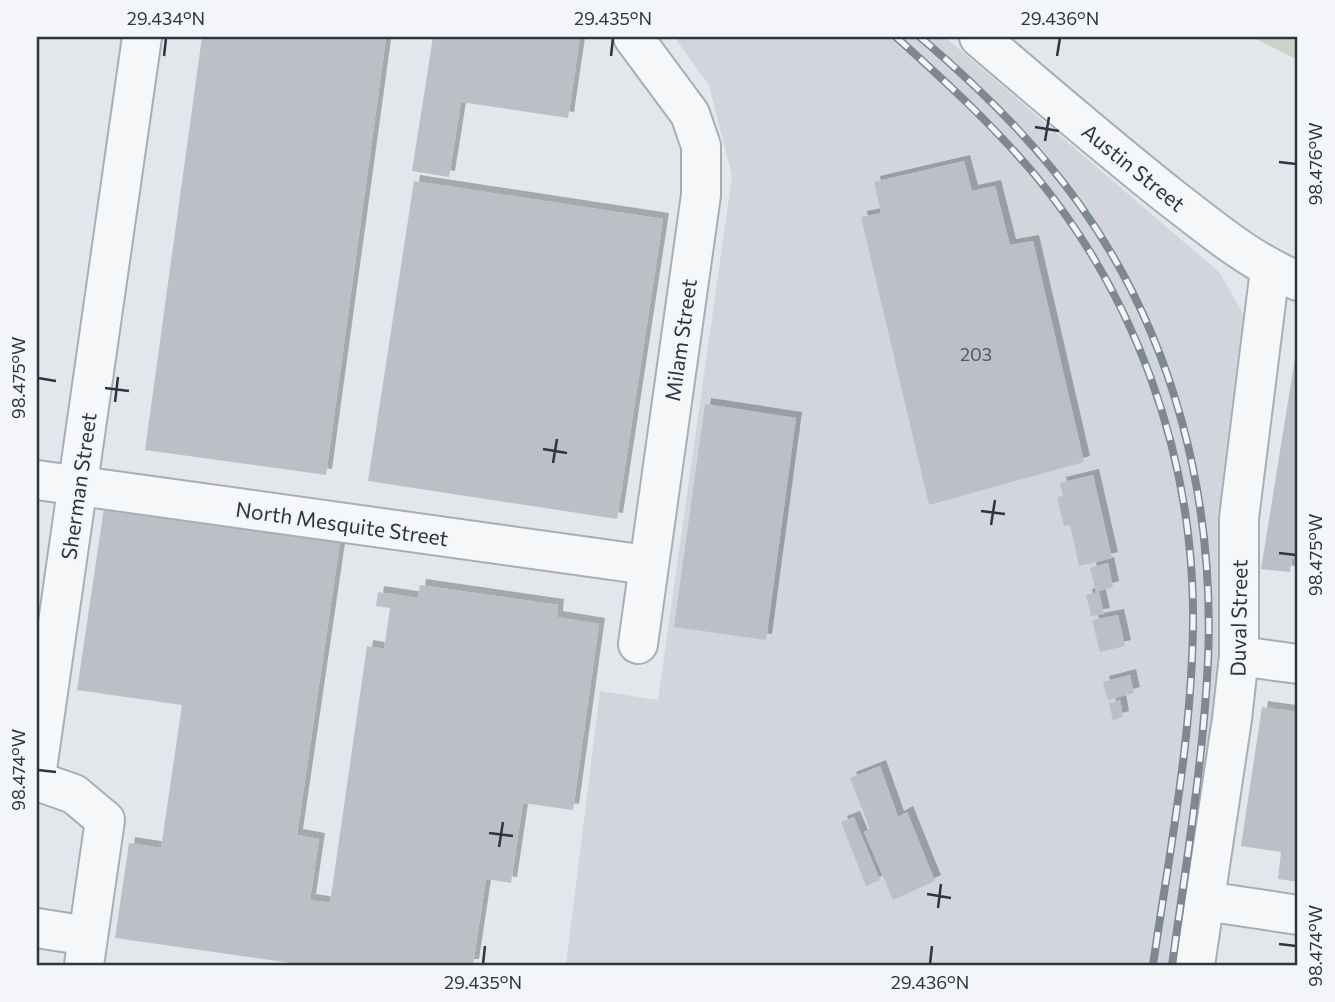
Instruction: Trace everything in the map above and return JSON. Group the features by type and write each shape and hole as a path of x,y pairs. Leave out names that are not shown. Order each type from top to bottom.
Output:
{"street":[{"name":"Sherman Street","path":"37,769 142,37"},
{"name":"Milam Street","path":"633,37 690,114 701,146 701,195 638,644"},
{"name":"Austin Street","path":"979,37 1118,156 1230,244 1284,276"},
{"name":"Duval Street","path":"1195,965 1239,656 1240,518 1284,276"},
{"name":"North Mesquite Street","path":"37,480 648,565"},
{"path":"1239,656 1298,664"},
{"path":"37,781 74,794 105,820 86,951 37,928"},
{"path":"1205,901 1298,915"}],"shaded area":[{"path":"674,37 945,37 1219,272 1244,315 1222,554 1220,689 1181,965 566,965 600,691 658,700 732,176 709,85"}],"green space":[{"path":"1252,37 1298,37 1298,60"}],"building":[{"path":"202,37 386,38 326,475 145,450"},
{"path":"433,37 580,37 568,118 461,102 449,177 412,171"},
{"path":"964,161 972,191 995,186 1010,245 1033,241 1084,462 929,505 861,217 881,213 874,182"},
{"path":"414,181 663,219 617,519 368,481"},
{"path":"1297,346 1298,559 1292,558 1290,572 1261,569"},
{"path":"705,404 796,418 766,640 674,627"},
{"path":"1093,475 1112,558 1079,566 1070,525 1064,526 1057,497 1063,496 1060,483"},
{"path":"104,508 340,542 297,835 319,839 310,900 330,903 367,646 384,649 390,608 376,606 378,592 418,598 420,585 558,605 557,617 599,624 573,810 523,803 511,883 486,879 473,965 306,965 115,938 129,843 161,848 182,705 77,690"},
{"path":"1108,563 1113,587 1096,592 1090,568"},
{"path":"1099,592 1104,614 1091,616 1086,595"},
{"path":"1118,615 1125,646 1100,652 1092,620"},
{"path":"1130,675 1134,693 1108,700 1103,682"},
{"path":"1120,700 1123,717 1113,720 1109,703"},
{"path":"1262,707 1298,712 1298,882 1278,879 1281,852 1241,846"},
{"path":"880,766 898,817 907,812 935,881 893,900 864,832 870,829 850,778"},
{"path":"854,817 880,880 866,886 841,822"}],"railway":[{"path":"896,37 1002,139 1035,175 1070,222 1102,272 1128,324 1151,378 1168,434 1182,491 1190,549 1192,653 1180,788 1153,965"},
{"path":"920,37 964,75 1005,116 1044,159 1080,205 1113,256 1141,309 1164,365 1182,422 1195,480 1204,540 1208,661 1198,775 1172,965"}]}
